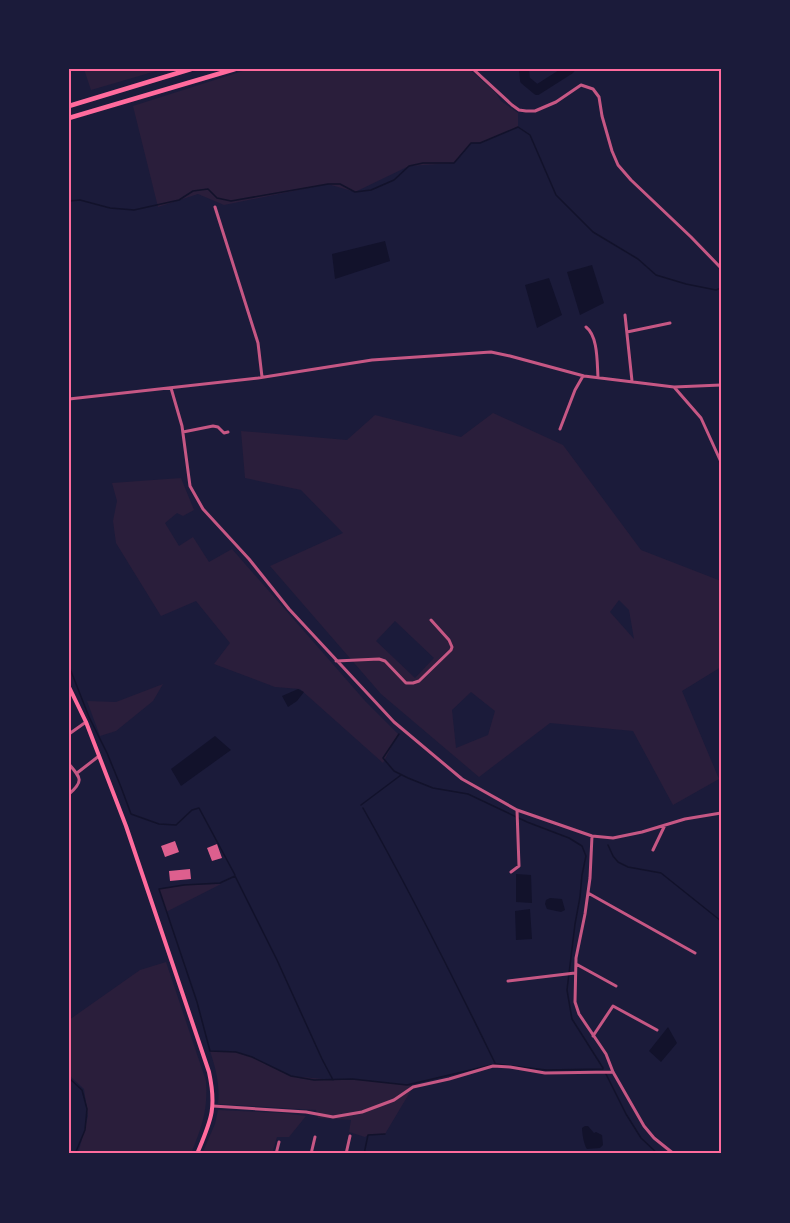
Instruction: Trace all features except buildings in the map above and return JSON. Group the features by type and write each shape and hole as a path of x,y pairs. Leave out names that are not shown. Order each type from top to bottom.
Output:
{"main road":[{"path":"69,106 191,69"},
{"path":"69,118 235,69"},
{"path":"69,687 86,722 128,831 209,1072 213,1089 212,1120 197,1154"}],"street":[{"path":"473,69 519,110 535,111 556,102 581,85 593,89 599,97 602,116 618,165 721,268"},
{"path":"215,207 258,344 262,377"},
{"path":"625,315 632,381"},
{"path":"627,332 670,323"},
{"path":"586,327 594,340 598,377"},
{"path":"69,399 262,377 372,360 491,352 584,375 674,387 721,385"},
{"path":"560,429 575,390 584,375"},
{"path":"674,387 701,418 721,462"},
{"path":"171,388 183,432 190,486 203,509 289,609 394,722 462,779 518,810 592,836 613,838 685,819 721,813"},
{"path":"183,432 213,426 218,427 224,433 228,432"},
{"path":"336,660 379,658 385,661 406,683 419,681 452,647 449,639 431,620"},
{"path":"69,734 86,722"},
{"path":"76,773 99,755"},
{"path":"69,764 80,780 79,786 69,794"},
{"path":"511,872 519,866 518,810"},
{"path":"653,850 665,825"},
{"path":"592,836 590,878 575,973 575,1002 579,1014 606,1054 613,1072 644,1126 654,1138 674,1154"},
{"path":"588,893 695,952"},
{"path":"576,964 616,986"},
{"path":"508,981 575,973"},
{"path":"593,1036 613,1006 657,1030"},
{"path":"213,1106 306,1112 333,1117 362,1112 394,1100 413,1087 493,1066 545,1073 613,1072"},
{"path":"346,1154 350,1136"},
{"path":"311,1154 315,1137"},
{"path":"276,1154 279,1142"}],"shaded area":[{"path":"84,69 163,69 91,90"},
{"path":"249,69 469,69 496,93 501,101 518,113 518,127 484,142 471,143 454,163 409,166 355,192 328,184 224,205 198,194 158,207 133,106"},
{"path":"385,241 390,261 335,279 332,254"},
{"path":"592,265 604,303 580,315 567,272"},
{"path":"549,278 562,315 537,328 525,285"},
{"path":"493,413 563,445 641,550 721,581 721,667 682,691 719,779 673,805 633,731 550,723 479,777 381,694 270,566 343,533 301,490 245,478 241,431 347,440 375,415 461,437","holes":["619,600 629,610 634,639 610,612","395,621 434,658 415,678 376,641","471,692 495,711 488,735 456,748 452,710"]},
{"path":"181,478 194,510 183,516 177,513 165,523 179,546 193,537 209,562 232,549 366,702 398,734 383,763 300,689 275,687 214,664 230,643 196,601 161,616 116,543 113,521 117,501 112,483"},
{"path":"163,684 153,701 116,731 100,736 87,701 116,702"},
{"path":"298,689 304,692 288,707 282,696"},
{"path":"215,736 231,750 181,786 171,769"},
{"path":"516,874 531,875 532,903 516,902"},
{"path":"221,884 166,912 159,889 185,885"},
{"path":"562,899 565,910 561,912 547,909 546,900"},
{"path":"530,909 532,939 516,940 515,911"},
{"path":"166,962 206,1081 203,1118 191,1154 78,1154 88,1116 84,1089 69,1075 69,1020 140,970"},
{"path":"668,1027 677,1043 661,1062 649,1051"},
{"path":"210,1051 236,1052 252,1057 291,1076 333,1080 352,1079 413,1087 385,1134 365,1137 349,1132 351,1120 318,1118 316,1110 218,1104 217,1077"},
{"path":"218,1110 306,1116 289,1137 277,1137 272,1154 202,1154 215,1124"},
{"path":"588,1126 594,1133 602,1135 603,1145 600,1148 587,1149 582,1130"}],"waterway":[{"path":"524,69 525,80 537,90 570,69"},
{"path":"69,201 80,200 110,208 134,210 179,200 193,191 208,189 217,198 231,201 328,184 340,184 355,192 371,190 394,180 409,166 423,163 454,163 471,143 480,143 518,127 530,135 556,195 593,232 638,259 656,275 686,284 716,290 721,288"},
{"path":"69,666 131,814 159,824 176,825 192,810 199,808 235,875"},
{"path":"399,734 383,758 394,771 433,788 468,794 527,822 569,838 582,846 586,856 567,990 572,1019 603,1068"},
{"path":"361,805 401,775"},
{"path":"363,808 431,934 495,1063"},
{"path":"608,845 618,862 628,867 661,873 721,921"},
{"path":"333,1080 322,1059 277,960 235,876 220,883 159,889 197,1002 210,1051 236,1052 252,1057 291,1076 314,1080 352,1079 407,1085 496,1064 546,1070 603,1069"},
{"path":"605,1072 641,1138 658,1154"},
{"path":"69,1078 82,1090 87,1109 85,1130 75,1154"},
{"path":"364,1154 368,1135 385,1134"}]}
